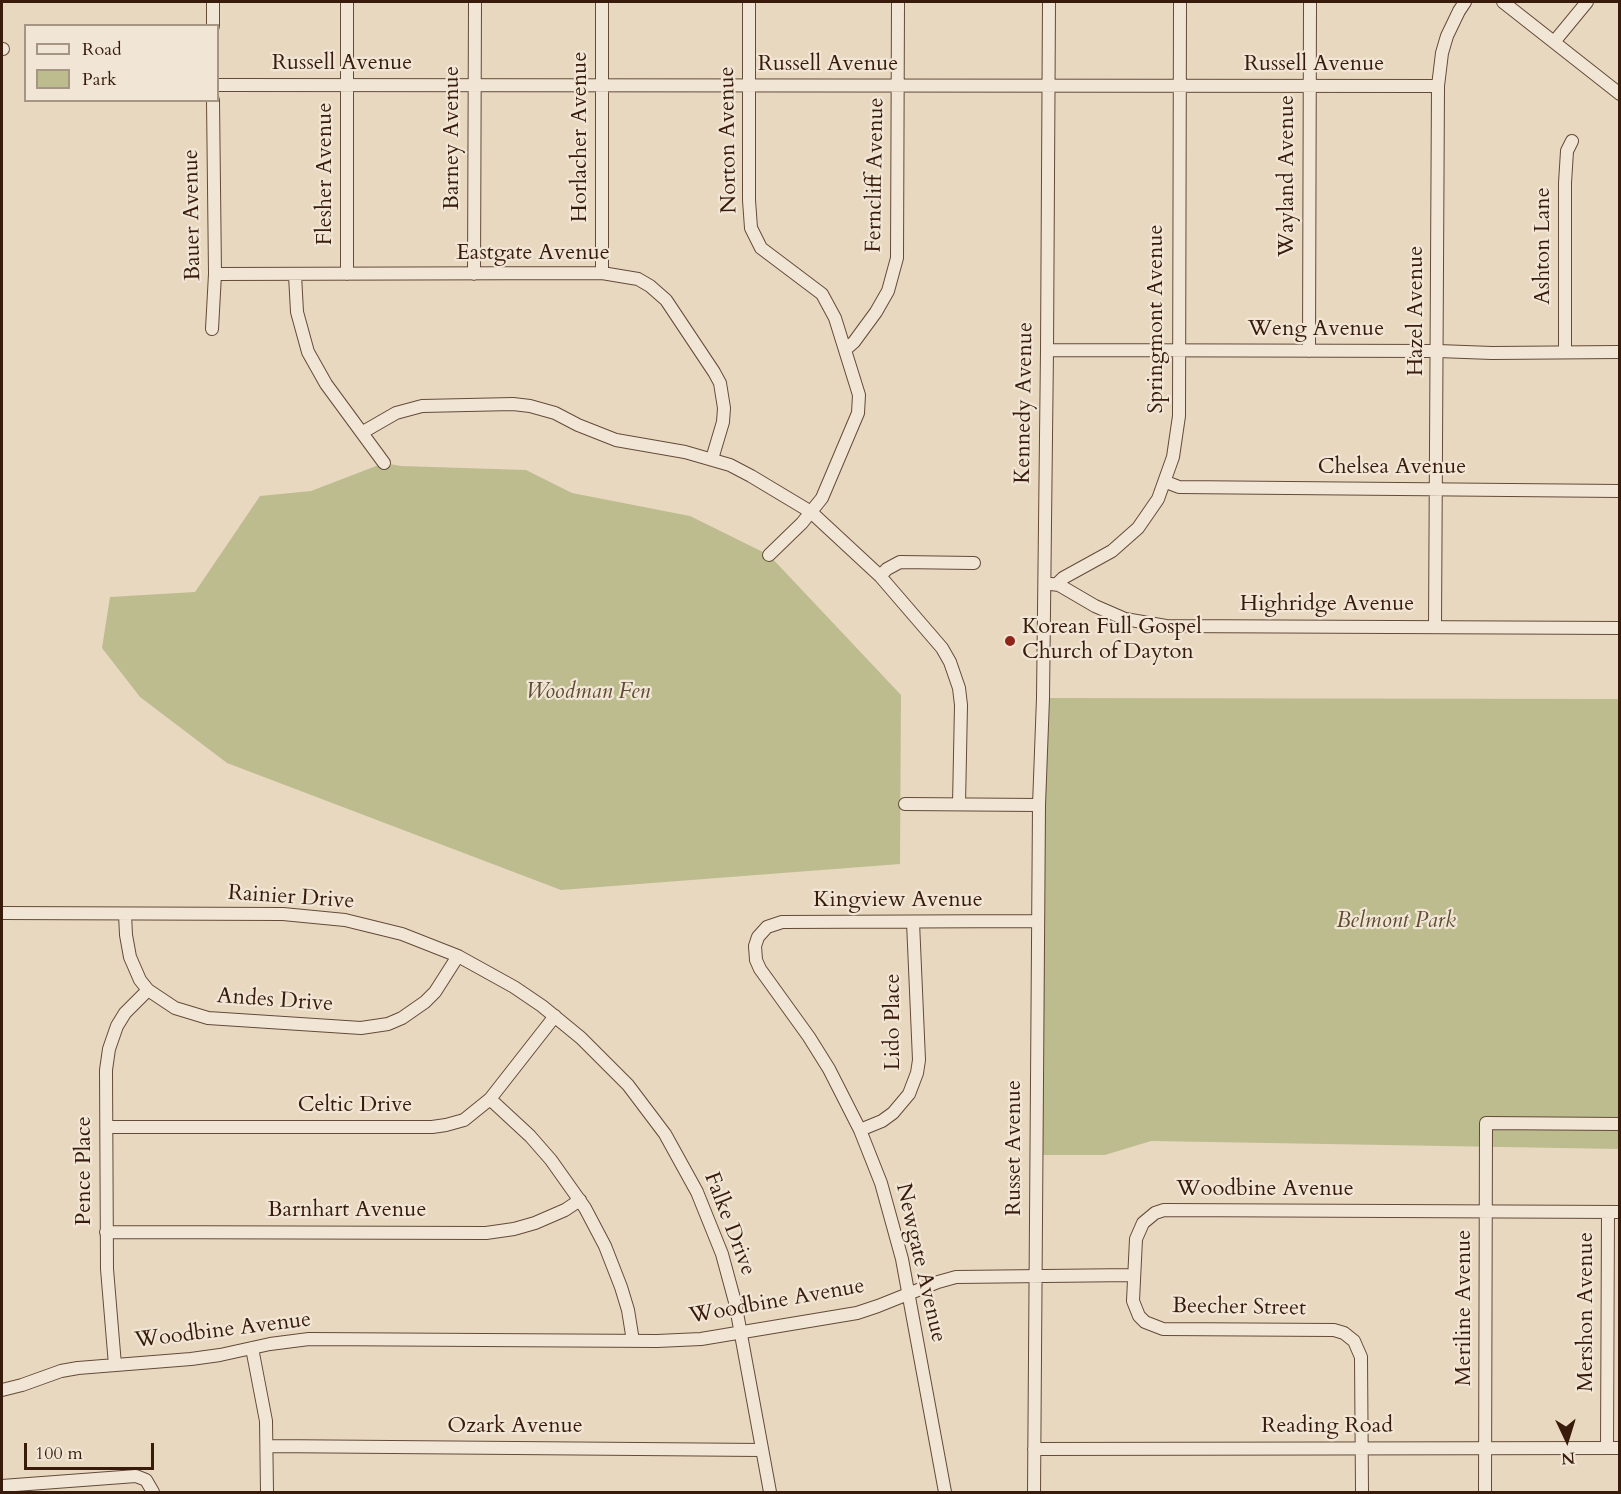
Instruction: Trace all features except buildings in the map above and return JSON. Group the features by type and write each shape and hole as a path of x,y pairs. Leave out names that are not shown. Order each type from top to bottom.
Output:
{"street":[{"path":"213,2 213,24"},
{"name":"Flesher Avenue","path":"347,2 347,274"},
{"name":"Barney Avenue","path":"474,274 475,2"},
{"name":"Horlacher Avenue","path":"602,2 602,273"},
{"name":"Norton Avenue","path":"749,2 748,200 751,228 761,248 822,294 835,318 846,349"},
{"name":"Ferncliff Avenue","path":"846,349 854,342 888,291 897,258 898,2"},
{"name":"Kennedy Avenue","path":"1039,805 1047,350 1049,2"},
{"name":"Springmont Avenue","path":"1057,584 1063,578 1112,551 1126,540 1148,515 1166,482 1177,438 1180,2"},
{"name":"Wayland Avenue","path":"1309,351 1310,2"},
{"name":"Hazel Avenue","path":"1435,627 1438,86 1442,53 1447,36 1465,2"},
{"path":"1503,2 1620,94"},
{"path":"1554,42 1587,2"},
{"name":"Russell Avenue","path":"219,85 1438,86"},
{"name":"Bauer Avenue","path":"212,329 215,274 213,102"},
{"name":"Ashton Lane","path":"1565,352 1565,183 1567,151 1572,141"},
{"name":"Eastgate Avenue","path":"215,274 602,273 638,279 655,289 666,300 714,372 723,396 724,408 723,422 712,459"},
{"path":"296,275 297,312 308,352 326,384 384,463"},
{"path":"769,555 811,512 829,485 858,413 859,395 846,349"},
{"name":"Weng Avenue","path":"1047,350 1620,352"},
{"path":"363,432 396,413 422,406 513,404 542,409 616,440 712,459 752,476 811,512 880,576 942,648 956,675 961,705 959,804"},
{"name":"Chelsea Avenue","path":"1166,482 1179,488 1620,491"},
{"path":"880,576 900,562 974,563"},
{"name":"Highridge Avenue","path":"1044,584 1057,584 1107,612 1149,624 1166,626 1620,628"},
{"path":"905,804 1039,805"},
{"name":"Russet Avenue","path":"1034,1492 1039,805"},
{"name":"Rainier Drive","path":"2,913 283,914 327,917 367,924 402,934 458,956 514,987 555,1016"},
{"name":"Andes Drive","path":"125,914 126,935 133,968 148,990 175,1008 208,1018 374,1027 402,1018 426,1002 458,956"},
{"name":"Kingview Avenue","path":"761,933 774,923 782,922 1038,921"},
{"name":"Lido Place","path":"860,1130 882,1121 902,1104 909,1094 917,1073 913,922"},
{"name":"Newgate Avenue","path":"761,933 755,946 760,969 829,1069 860,1130 890,1210 909,1294 945,1492"},
{"name":"Pence Place","path":"115,1365 107,1269 106,1070 110,1042 125,1013 148,990"},
{"name":"Celtic Drive","path":"107,1127 432,1127 464,1120 490,1100 555,1016"},
{"name":"Falke Drive","path":"555,1016 581,1038 628,1085 664,1134 682,1163 705,1209 722,1254 741,1333 770,1492"},
{"path":"490,1100 544,1152 580,1200 605,1246 621,1287 628,1310 633,1341"},
{"name":"Meriline Avenue","path":"1485,1492 1486,1123 1620,1124"},
{"name":"Barnhart Avenue","path":"106,1232 486,1233 535,1223 565,1210 580,1200"},
{"name":"Woodbine Avenue","path":"2,1390 61,1371 191,1359 309,1339 633,1341 701,1339 857,1313 956,1277 1133,1275 1138,1231 1149,1216 1164,1210 1614,1212"},
{"name":"Mershon Avenue","path":"1613,1448 1614,1212"},
{"name":"Beecher Street","path":"1133,1275 1135,1309 1145,1322 1154,1327 1162,1329 1334,1330 1348,1336 1358,1348 1361,1357 1362,1448"},
{"path":"252,1348 262,1396 268,1446 267,1492"},
{"name":"Ozark Avenue","path":"268,1446 762,1450"},
{"path":"1362,1448 1362,1492"},
{"name":"Reading Road","path":"1034,1449 1613,1448"},
{"path":"2,1486 136,1476 146,1480 153,1492"}],"green space":[{"name":"Woodman Fen","path":"384,463 401,466 526,470 572,493 690,516 769,555 901,695 900,864 561,890 227,763 140,697 102,648 110,597 195,592 260,496 311,491"},
{"name":"Belmont Park","path":"1043,698 1619,699 1619,1149 1151,1141 1105,1155 1036,1155"}],"place":[{"name":"Korean Full Gospel Church of Dayton","path":"1010,641"}]}
